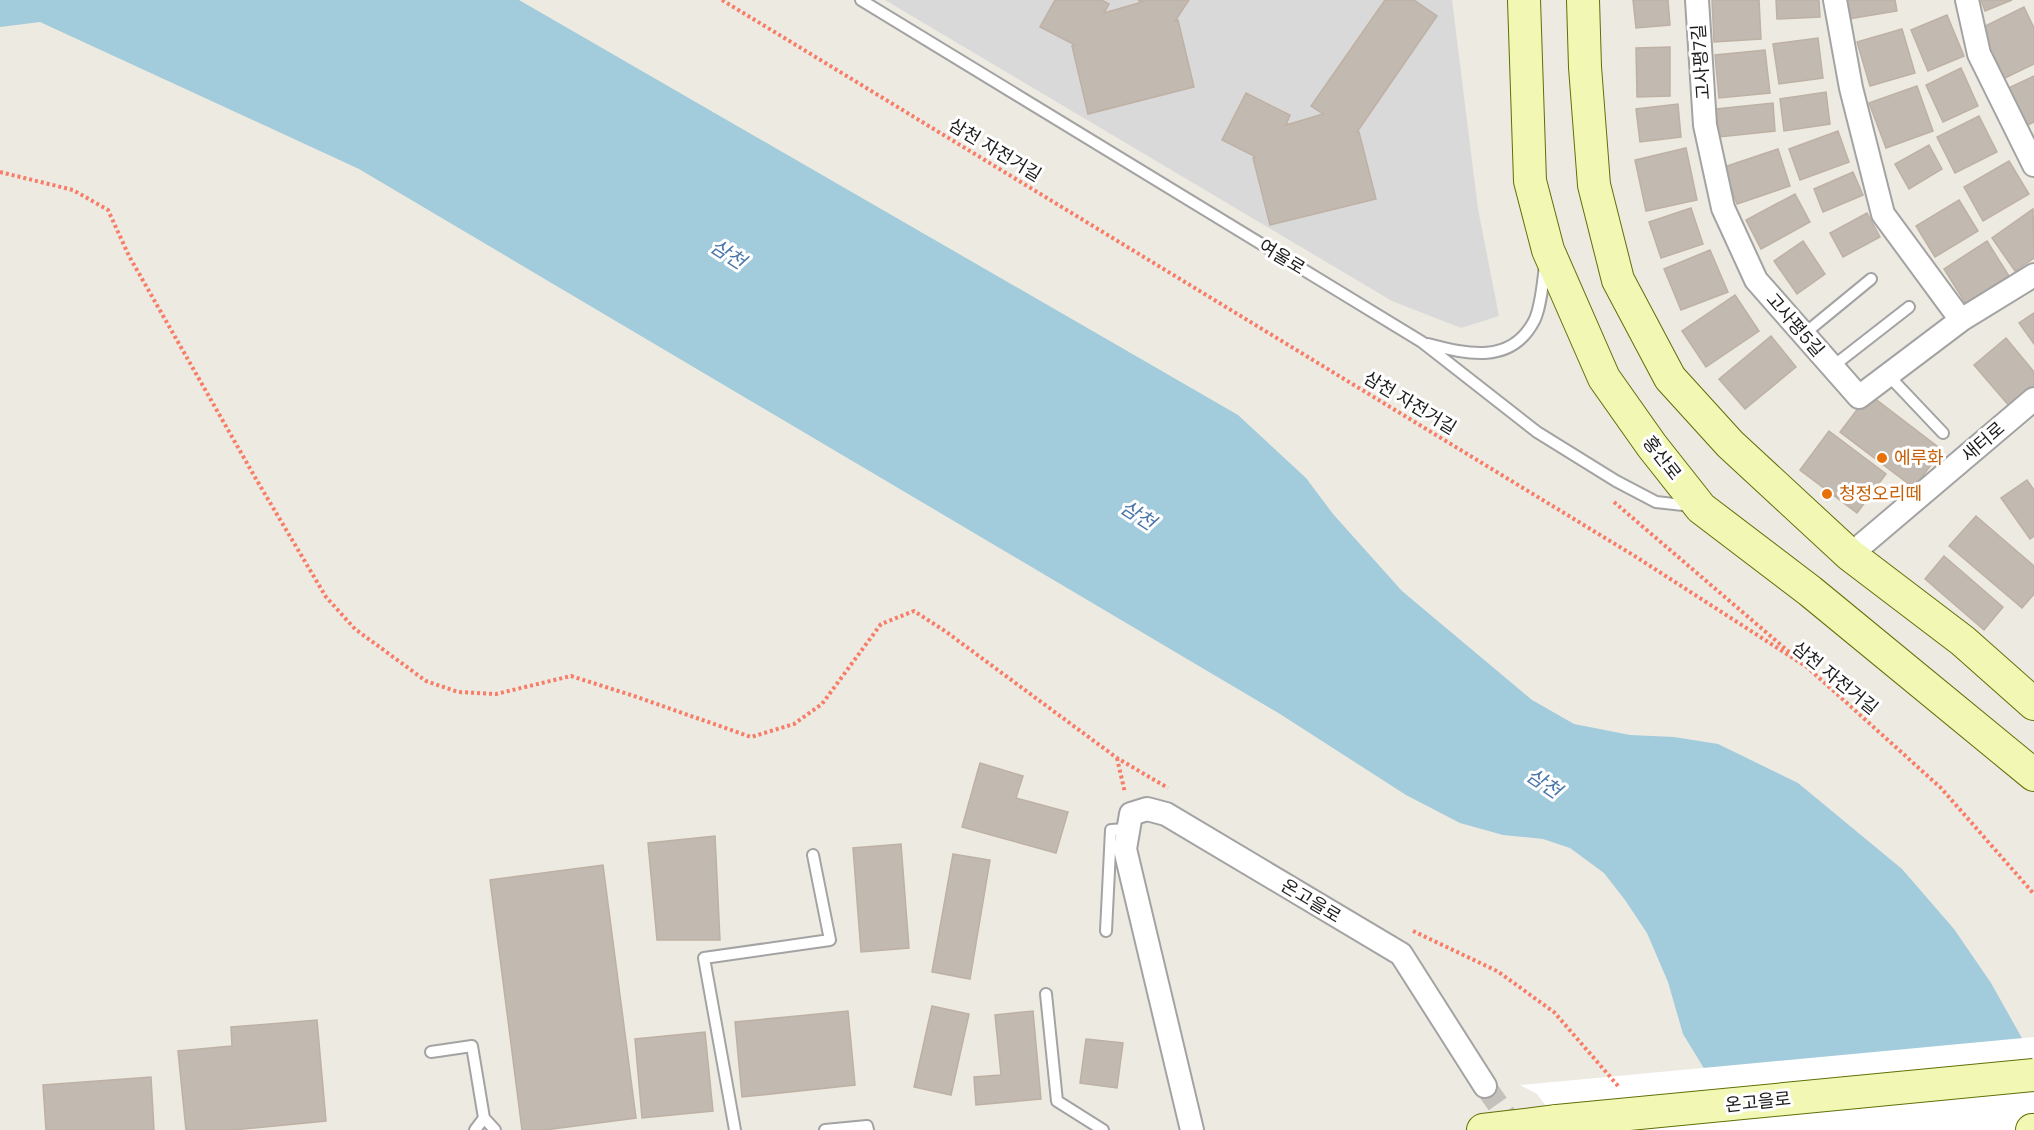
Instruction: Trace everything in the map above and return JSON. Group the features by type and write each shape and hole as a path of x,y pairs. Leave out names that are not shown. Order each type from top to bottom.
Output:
{"street":[{"name":"홍산로","path":"1524,0 1530,181 1548,250 1604,378 1652,446 1701,508 1810,591 2034,775"},
{"path":"1583,0 1585,67 1594,185 1618,280 1670,378 1730,444 1850,555 1963,641 2034,704"},
{"name":"고사평7길","path":"1697,0 1705,124"},
{"path":"1835,0 1851,88 1883,214 1961,320"},
{"path":"1967,0 1978,54 2034,165"},
{"name":"고사평5길","path":"1705,124 1723,208 1756,280 1859,397 1961,320 2034,275"},
{"name":"새터로","path":"1850,555 2034,399"},
{"name":"온고을로","path":"1135,817 1166,814 1401,954 1485,1086"},
{"path":"1135,817 1125,849 1192,1130"},
{"name":"온고을로","path":"1483,1130 2034,1075"}],"lane":[{"name":"여울로","path":"861,0 1422,342 1537,432 1616,482 1656,502 1701,508"},
{"path":"1422,342 1463,353 1494,353 1520,342 1535,319 1548,250"},
{"path":"1804,334 1871,279"},
{"path":"1832,366 1909,307"},
{"path":"1888,375 1943,433"},
{"path":"1106,931 1111,830 1135,817"},
{"path":"735,1130 704,958 830,940 813,855"},
{"path":"1046,994 1057,1101 1103,1130"},
{"path":"430,1052 472,1046 484,1118 495,1130"},
{"path":"475,1130 484,1118"},
{"path":"825,1130 867,1126 868,1130"}],"path":[{"name":"삼천 자전거길","path":"722,0 1634,555 1807,667 1941,788 2034,894"},
{"path":"0,172 73,190 108,210 129,256 326,597 355,629 426,681 458,692 496,694 571,676 751,736 794,724 822,704 881,624 914,611 945,631 1117,758 1177,794"},
{"path":"1612,500 1807,667"},
{"path":"1117,758 1120,779 1135,817"},
{"path":"1409,928 1497,971 1554,1012 1620,1088"}],"shaded area":[{"path":"885,0 1452,0 1478,209 1499,316 1461,328 1392,301"}],"water":[{"name":"삼천","path":"0,0 519,0 1238,415 1306,478 1333,514 1402,591 1532,700 1574,724 1630,735 1674,737 1718,744 1798,783 1902,869 1954,929 1991,983 2023,1040 1705,1070 1683,1034 1668,982 1647,933 1604,873 1570,848 1543,839 1503,835 1460,823 1406,795 1280,714 359,169 40,22 0,27"}],"pier":[{"path":"2034,1037 2034,1130 1564,1130 1537,1094 1520,1085"}],"building":[{"path":"1055,0 1102,0 1109,4 1104,13 1142,2 1138,0 1189,0 1175,21 1178,20 1194,87 1088,114 1072,46 1075,45 1040,27"},
{"path":"1385,0 1414,0 1437,16 1357,132 1359,132 1376,199 1270,225 1253,158 1256,157 1222,140 1246,93 1290,115 1286,125 1323,114 1311,106"},
{"path":"1633,0 1668,0 1670,25 1636,28"},
{"path":"1712,0 1759,0 1761,39 1714,42"},
{"path":"1776,0 1819,0 1820,17 1777,19"},
{"path":"1846,0 1895,0 1897,11 1849,19"},
{"path":"1981,0 2012,0 1985,11"},
{"path":"2024,7 2034,28 2034,64 2003,79 1979,29"},
{"path":"1947,15 1964,56 1928,71 1911,30"},
{"path":"1902,29 1915,73 1870,86 1857,42"},
{"path":"1818,38 1823,78 1779,84 1773,44"},
{"path":"1670,47 1670,96 1637,97 1636,48"},
{"path":"1765,50 1770,93 1719,98 1715,55"},
{"path":"1961,68 1978,106 1943,122 1926,85"},
{"path":"2034,76 2034,122 2022,128 2004,90"},
{"path":"1917,86 1933,131 1886,148 1869,103"},
{"path":"1826,92 1830,124 1784,131 1780,99"},
{"path":"1773,103 1775,131 1719,137 1716,109"},
{"path":"1678,104 1681,137 1640,142 1636,109"},
{"path":"1979,116 1997,152 1955,173 1937,137"},
{"path":"1838,131 1849,162 1800,180 1789,149"},
{"path":"1929,145 1942,169 1909,189 1895,164"},
{"path":"1686,148 1697,200 1646,211 1635,160"},
{"path":"1778,149 1790,186 1737,204 1724,167"},
{"path":"2009,161 2029,194 1983,221 1964,187"},
{"path":"1853,172 1863,195 1823,212 1814,189"},
{"path":"1795,194 1810,222 1761,249 1746,220"},
{"path":"1959,200 1978,231 1935,257 1916,226"},
{"path":"1691,208 1703,244 1661,258 1649,222"},
{"path":"2033,209 2034,258 2015,271 1992,238"},
{"path":"1867,213 1880,237 1843,257 1830,233"},
{"path":"1803,241 1825,274 1797,294 1774,261"},
{"path":"1987,241 2009,276 1966,304 1944,269"},
{"path":"1710,250 1728,292 1681,310 1664,269"},
{"path":"1735,295 1759,331 1706,367 1682,331"},
{"path":"2034,313 2034,344 2019,323"},
{"path":"1771,336 1796,367 1745,409 1719,379"},
{"path":"2006,338 2034,372 2034,387 2010,407 1974,365"},
{"path":"1869,394 1942,450 1914,488 1840,432"},
{"path":"1829,431 1886,474 1857,513 1800,470"},
{"path":"2027,480 2034,490 2034,536 2030,539 2001,498"},
{"path":"1976,516 2034,566 2034,594 2022,608 1949,546"},
{"path":"1944,556 2003,607 1984,630 1925,579"},
{"path":"980,763 1023,776 1016,798 1068,812 1056,853 962,827"},
{"path":"715,836 720,940 657,940 648,843"},
{"path":"901,844 909,948 861,952 853,848"},
{"path":"953,854 990,860 970,979 932,972"},
{"path":"603,865 636,1118 545,1130 522,1130 490,880"},
{"path":"932,1006 969,1014 951,1095 914,1087"},
{"path":"848,1011 855,1085 742,1097 735,1022"},
{"path":"1033,1011 1041,1099 976,1105 974,1077 1001,1075 995,1015"},
{"path":"317,1020 326,1121 233,1130 186,1130 178,1051 232,1046 231,1027"},
{"path":"705,1032 713,1111 642,1118 635,1039"},
{"path":"1086,1039 1123,1043 1117,1088 1080,1083"},
{"path":"151,1077 154,1130 46,1130 43,1085"}],"tunnel":[{"path":"1485,1086 1516,1130"}],"place":[{"name":"에루화","path":"1882,458"},
{"name":"청정오리떼","path":"1827,494"}]}
